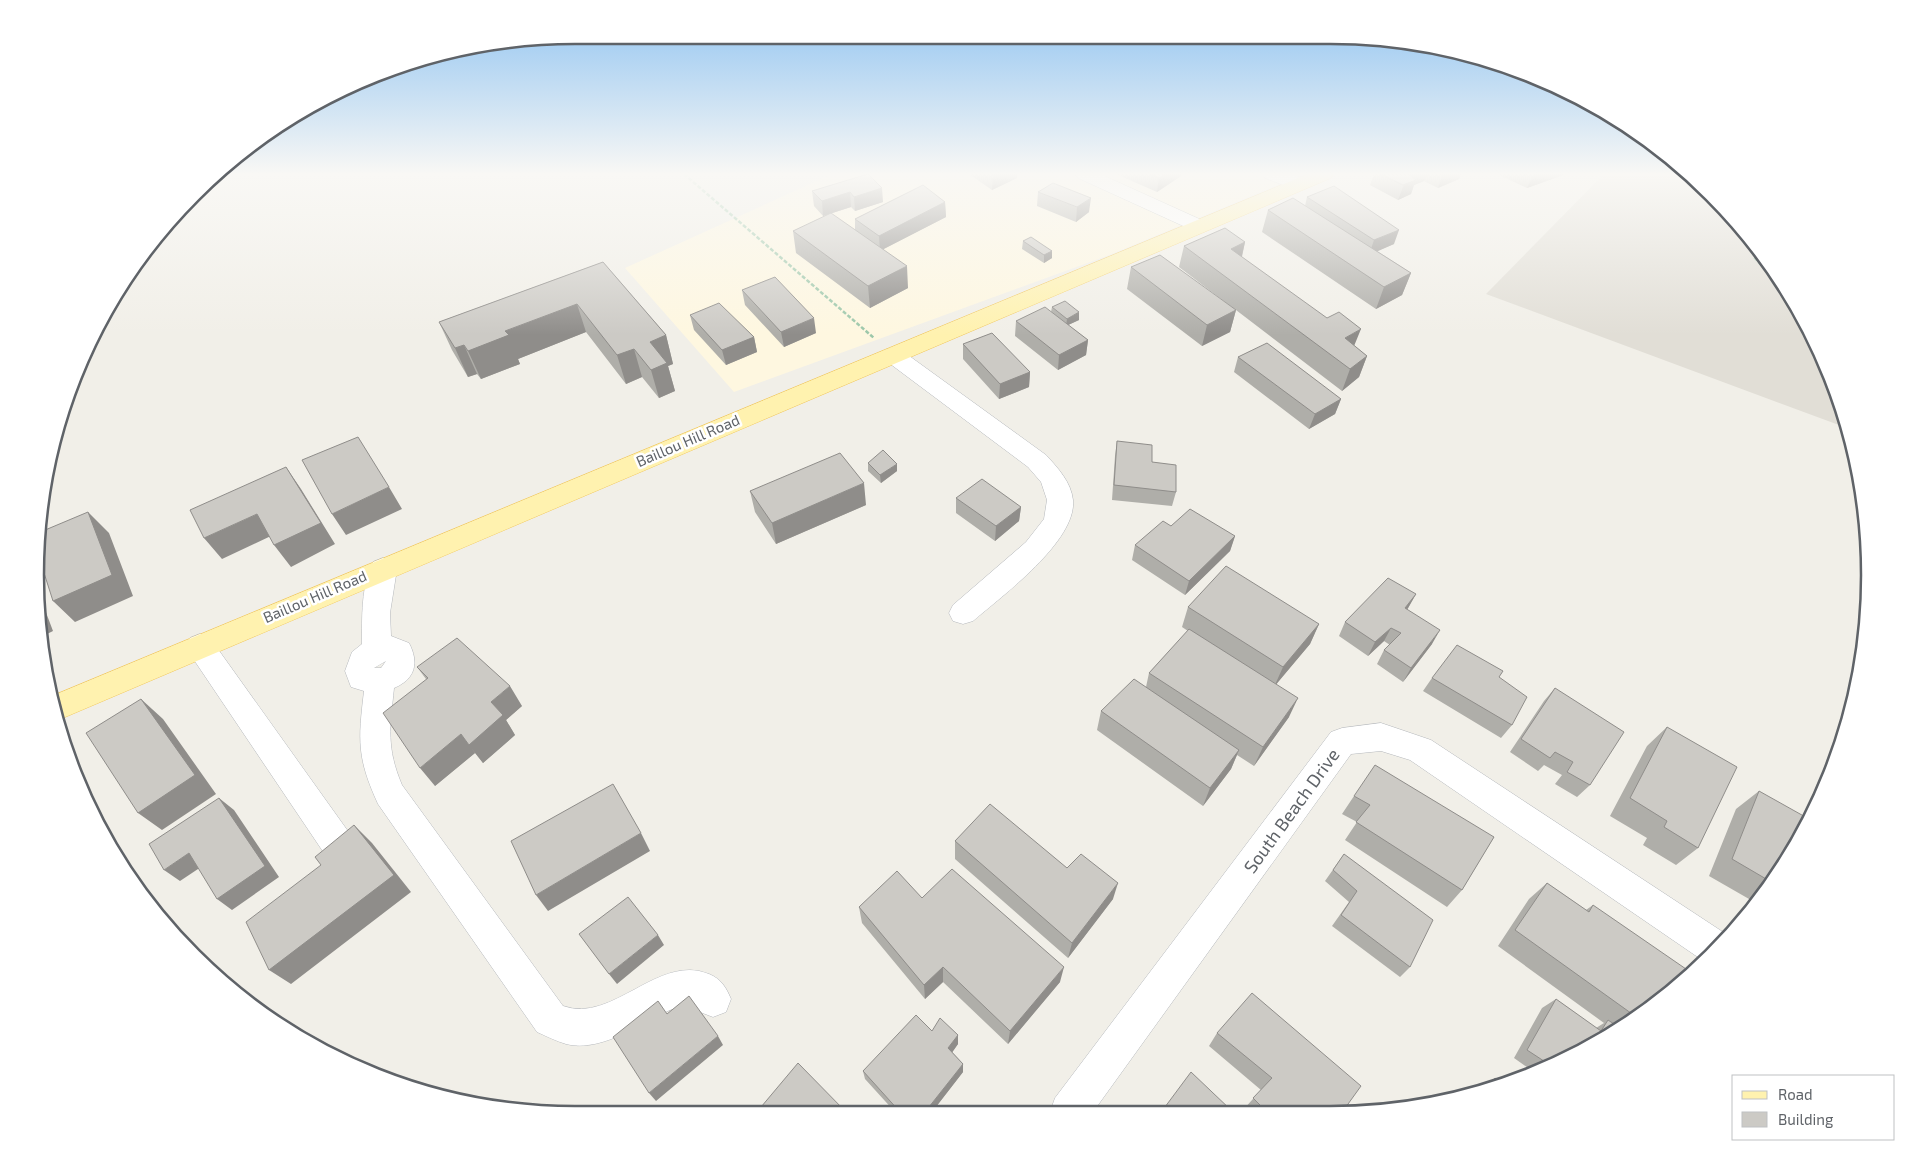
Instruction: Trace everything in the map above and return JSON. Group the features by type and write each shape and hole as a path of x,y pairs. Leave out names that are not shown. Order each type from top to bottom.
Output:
{"main road":[{"name":"Baillou Hill Road","path":"60,706 1195,228"}],"street":[{"path":"894,355 1037,461 1053,478 1060,500 1057,522 1036,549 964,613"},
{"path":"383,569 376,613 378,666 374,735 377,763 389,794 550,1019 569,1027 589,1026 613,1021 668,992 684,987 700,989 713,999"},
{"path":"200,646 338,846"},
{"name":"South Beach Drive","path":"1073,1106 1342,742 1381,737 1420,750 1711,945"}],"path":[{"path":"746,228 894,355"}],"shaded area":[{"path":"714,228 1175,228 1112,254 734,392 625,268"},
{"path":"1551,228 1731,228 1772,280 1790,309 1821,372 1839,425 1486,294"}],"building":[{"path":"800,228 852,228 907,266 868,286 793,231"},
{"path":"867,228 895,228 879,236"},
{"path":"1225,228 1245,242 1231,249 1327,318 1339,312 1361,329 1345,338 1367,356 1350,369 1184,246"},
{"path":"1295,228 1340,228 1411,273 1384,287"},
{"path":"1355,228 1396,228 1399,230 1374,240"},
{"path":"1031,237 1052,251 1044,255 1023,241"},
{"path":"1160,255 1236,310 1207,325 1131,267"},
{"path":"603,262 666,335 650,342 667,363 651,370 634,349 617,355 577,304 505,331 509,335 468,351 464,345 455,348 439,322"},
{"path":"775,277 814,318 781,332 742,290"},
{"path":"1065,301 1079,312 1067,319 1052,307"},
{"path":"719,303 754,337 722,350 690,315"},
{"path":"1045,307 1088,340 1059,355 1016,321"},
{"path":"992,333 1030,372 1000,384 963,344"},
{"path":"1267,343 1341,399 1315,414 1238,357"},
{"path":"358,437 389,487 332,514 302,460"},
{"path":"1117,441 1152,445 1152,462 1176,465 1176,492 1114,485"},
{"path":"883,450 897,464 880,475 868,463"},
{"path":"840,453 864,483 772,523 750,491"},
{"path":"286,467 321,523 274,545 257,514 204,538 190,510"},
{"path":"982,479 1021,507 996,526 956,498"},
{"path":"1190,509 1235,536 1189,581 1135,545 1163,521 1171,526"},
{"path":"88,512 112,575 53,601 44,573 46,530"},
{"path":"1226,566 1319,624 1283,667 1188,607"},
{"path":"1388,578 1416,594 1405,608 1440,630 1411,668 1384,650 1401,633 1391,628 1375,642 1345,622"},
{"path":"1189,629 1298,698 1263,747 1149,673"},
{"path":"457,638 510,686 491,702 503,715 469,745 461,734 420,768 383,713 428,678 417,667"},
{"path":"1457,645 1503,671 1499,677 1527,697 1512,725 1432,678"},
{"path":"1134,679 1239,750 1210,788 1101,711"},
{"path":"1555,688 1624,732 1590,785 1567,772 1573,762 1555,752 1550,758 1521,739"},
{"path":"141,699 195,775 138,813 86,733"},
{"path":"1667,727 1737,767 1698,848 1664,827 1667,821 1630,798"},
{"path":"1375,765 1494,837 1462,890 1356,822 1370,805 1354,796"},
{"path":"613,784 641,833 536,895 511,841"},
{"path":"1759,791 1803,816 1790,841 1766,879 1732,859"},
{"path":"219,798 265,866 217,899 189,853 164,870 149,844"},
{"path":"990,804 1067,868 1081,854 1118,883 1072,943 955,841"},
{"path":"354,825 394,875 269,970 246,922 321,865 315,857"},
{"path":"1344,854 1433,920 1410,967 1341,915 1357,891 1333,870"},
{"path":"952,869 1064,967 1010,1031 943,967 924,985 859,907 897,871 922,898"},
{"path":"1547,883 1589,912 1593,905 1686,969 1631,1013 1515,930"},
{"path":"628,897 658,935 609,974 579,934"},
{"path":"1252,993 1361,1086 1347,1106 1261,1106 1253,1098 1272,1078 1217,1033"},
{"path":"689,996 718,1036 649,1093 613,1037 658,1001 667,1014"},
{"path":"1556,999 1601,1031 1608,1020 1614,1024 1596,1035 1544,1061 1527,1050"},
{"path":"916,1015 932,1031 940,1018 958,1035 948,1048 963,1064 930,1106 895,1106 863,1071"},
{"path":"798,1063 840,1106 762,1106"},
{"path":"1191,1072 1227,1106 1166,1106"}]}
